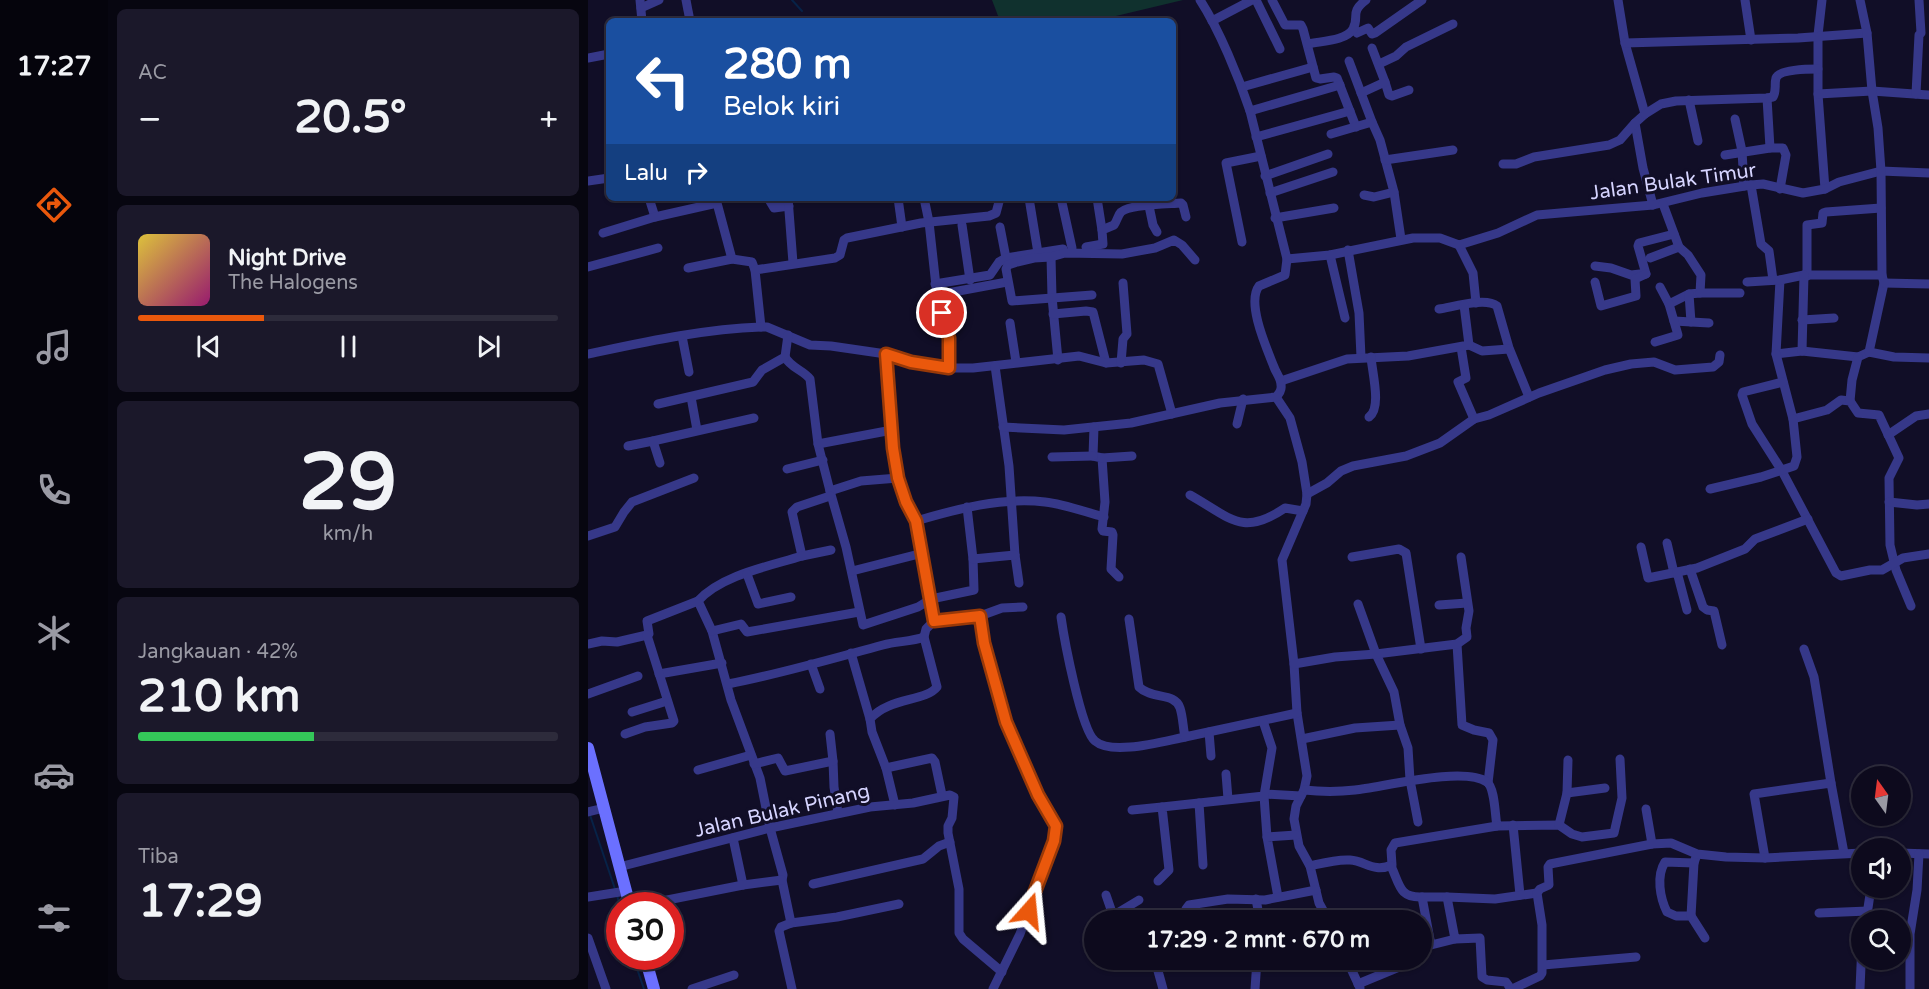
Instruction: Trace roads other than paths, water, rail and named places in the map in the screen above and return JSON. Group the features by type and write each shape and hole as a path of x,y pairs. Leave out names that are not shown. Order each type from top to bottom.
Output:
{"main road":[{"path":"588,748 595,810 619,867 624,891"},
{"path":"649,970 654,989"}],"street":[{"path":"640,4 658,0"},
{"path":"686,0 689,18"},
{"path":"1003,427 1064,430 1131,423 1243,399 1276,397 1281,391 1281,381 1256,314 1255,296 1259,286 1285,275 1287,259 1242,87 1200,0"},
{"path":"1212,21 1254,0 1280,49"},
{"path":"1272,0 1286,25 1295,24 1302,27 1316,78 1334,77 1340,85 1356,127"},
{"path":"1308,44 1345,36 1353,28 1356,9 1366,0"},
{"path":"1353,28 1357,33 1368,28 1372,34 1422,0"},
{"path":"1618,0 1625,42 1645,114"},
{"path":"1745,0 1751,40"},
{"path":"1822,0 1818,35 1818,94 1825,189"},
{"path":"1860,0 1867,33 1881,171 1882,279 1869,352"},
{"path":"1916,94 1919,35 1921,33 1919,0"},
{"path":"1379,64 1396,56 1406,47 1453,24"},
{"path":"1625,42 1693,39 1751,40 1867,33"},
{"path":"1372,48 1389,94 1392,96 1409,90"},
{"path":"588,58 606,55"},
{"path":"1349,61 1385,160 1394,192 1401,239"},
{"path":"1242,87 1313,67"},
{"path":"1503,164 1516,164 1534,157 1608,145 1620,140 1645,114 1661,104 1689,100 1767,99 1773,97 1776,92 1776,77 1779,74 1785,71 1818,69"},
{"path":"1361,93 1385,82"},
{"path":"1250,111 1340,85"},
{"path":"1818,94 1872,91 1928,95"},
{"path":"1767,99 1770,148"},
{"path":"1689,100 1698,141"},
{"path":"1256,137 1350,111"},
{"path":"1710,489 1782,471 1794,466 1797,462 1793,419 1776,354 1777,280 1769,251 1761,244 1735,119"},
{"path":"1331,134 1372,122"},
{"path":"1635,123 1643,168 1679,247 1688,255 1701,275 1700,293"},
{"path":"1725,155 1779,147 1785,150 1780,189"},
{"path":"1385,160 1453,150"},
{"path":"1265,176 1328,154"},
{"path":"1242,242 1227,163 1261,156"},
{"path":"1534,157 1536,169"},
{"name":"Jalan Bulak Timur","path":"1460,245 1498,233 1537,215 1658,205 1702,193 1747,185 1763,184 1803,193 1825,189 1839,182 1881,171 1929,173"},
{"path":"1270,193 1333,172"},
{"path":"588,181 606,178"},
{"path":"1364,195 1374,197 1394,192"},
{"path":"650,201 655,217"},
{"path":"770,201 774,208 788,202 794,263"},
{"path":"898,201 902,227"},
{"path":"925,201 935,284 949,338 949,368"},
{"path":"755,270 835,258 840,255 845,239 929,222 993,215 999,201"},
{"path":"1029,201 1038,253"},
{"path":"1062,201 1071,248"},
{"path":"935,284 970,280 992,274 999,262 1006,258 1102,245 1102,230 1097,201"},
{"path":"603,233 655,217 717,203 732,259"},
{"path":"1102,230 1117,223 1121,212 1133,203 1149,206 1181,203 1184,205 1185,217"},
{"path":"1149,206 1157,232"},
{"path":"1275,218 1334,208"},
{"path":"1802,351 1807,225 1822,223 1823,213 1826,212 1881,208"},
{"path":"963,225 970,280"},
{"path":"1000,227 1006,258"},
{"path":"1646,274 1639,243 1674,234"},
{"path":"1287,259 1330,255 1401,239 1440,238 1460,245 1473,273 1476,303"},
{"path":"1092,295 1012,301 1006,269 1008,265 1034,258 1065,253 1122,254 1155,248 1174,240 1182,245 1195,260"},
{"path":"1650,258 1679,247"},
{"path":"588,267 658,248"},
{"path":"1348,250 1376,404 1374,412 1368,417"},
{"path":"1330,255 1345,318"},
{"path":"1051,257 1053,314 1058,360"},
{"path":"688,268 732,259 752,262 755,270 761,327"},
{"path":"1595,266 1611,268 1631,275 1646,274"},
{"path":"1595,282 1603,310 1636,296 1635,279 1646,274"},
{"path":"1747,282 1806,275 1929,284"},
{"path":"937,295 1007,282"},
{"path":"1121,363 1123,339 1127,334 1123,283"},
{"path":"1655,342 1678,335 1669,304 1660,287"},
{"path":"1669,304 1689,294 1740,293"},
{"path":"1689,294 1691,322"},
{"path":"1439,309 1476,303 1493,303 1497,306 1509,349 1529,397"},
{"path":"1464,305 1466,379 1458,382 1474,419"},
{"path":"1053,314 1093,312 1107,363"},
{"path":"1802,320 1834,318"},
{"path":"1674,321 1708,323"},
{"path":"1010,323 1016,362"},
{"path":"588,354 723,329 761,327 788,335 810,345 886,354 911,362 949,368 995,366 1079,356 1107,363 1144,360 1158,363 1172,414"},
{"path":"788,335 784,357 792,367 800,370 810,379 819,444 830,494 852,571 863,625 918,607 931,599 974,591 967,507"},
{"path":"682,336 689,372"},
{"path":"1281,381 1347,359 1366,357 1386,359 1465,346 1482,351 1509,349"},
{"path":"1776,354 1802,351 1858,357 1869,352 1894,357 1929,358"},
{"path":"886,354 898,478 906,502 916,521 934,621"},
{"path":"1190,495 1244,524 1263,521 1286,508 1305,501 1341,471 1353,466 1406,456 1440,443 1474,419 1605,369 1654,362 1675,370 1713,367 1719,362 1720,355"},
{"path":"658,404 751,383 756,380 762,370 784,357"},
{"path":"1858,357 1850,401 1858,413 1879,415 1899,458 1889,478 1890,545 1911,606"},
{"path":"995,366 1019,583"},
{"path":"1783,382 1743,392 1742,395 1752,424 1782,471 1836,573 1841,576 1861,571 1882,570 1903,558 1929,554"},
{"path":"690,397 697,430"},
{"path":"1276,397 1290,418 1302,462 1305,501 1282,560 1297,713 1307,776 1303,793 1296,806 1294,819 1299,846 1311,866 1319,903 1323,910"},
{"path":"1237,424 1243,399"},
{"path":"1793,419 1827,410 1841,400 1850,401"},
{"path":"1888,435 1916,416 1929,414"},
{"path":"628,446 754,418"},
{"path":"1094,427 1105,502 1101,524 1104,531 1112,532 1111,569 1119,577"},
{"path":"819,444 892,430"},
{"path":"653,441 660,463"},
{"path":"1052,457 1132,456"},
{"path":"787,469 823,460"},
{"path":"588,536 615,527 632,502 694,478"},
{"path":"802,556 792,512 797,507 861,481 898,478"},
{"path":"916,521 967,507 1011,502 1046,502 1104,517"},
{"path":"1888,502 1929,504"},
{"path":"1641,548 1648,578 1690,569 1745,549 1755,539 1808,519"},
{"path":"1667,543 1687,610"},
{"path":"1352,557 1399,549 1406,553 1421,648"},
{"path":"626,734 645,727 673,722 647,635 649,634 647,621 698,601 703,594 733,578 802,556 831,550"},
{"path":"852,571 923,553"},
{"path":"973,559 1015,555"},
{"path":"1294,664 1335,657 1457,644 1467,637 1467,603 1461,557"},
{"path":"1690,569 1704,607 1714,611 1722,645"},
{"path":"747,574 758,604 792,597"},
{"path":"698,601 712,631 731,700 760,778 770,828 783,875 782,880 791,923"},
{"path":"1439,605 1467,603"},
{"path":"1358,604 1376,654 1394,692 1400,725 1408,748 1410,780 1418,822"},
{"path":"870,719 882,708 930,693 937,687 924,637 926,629 934,621 980,616 1002,608 1023,607"},
{"path":"712,631 741,624 747,632 859,612"},
{"path":"980,616 984,643 1006,722 1038,795 1056,826 1054,841 1029,911 993,989"},
{"path":"1061,617 1066,651 1079,705 1090,736 1095,742 1116,748 1185,737 1297,713"},
{"path":"1130,618 1138,687 1144,693 1177,701 1185,737"},
{"path":"588,644 603,641 617,642 647,635"},
{"path":"728,684 779,674 851,653 924,637"},
{"path":"1457,644 1462,725 1489,733 1493,740 1488,783 1497,826"},
{"path":"1804,649 1814,677 1844,854"},
{"path":"851,653 895,805"},
{"path":"659,674 722,663"},
{"path":"811,664 820,689"},
{"path":"588,694 638,676"},
{"path":"632,712 667,701"},
{"path":"1263,721 1272,748 1265,795 1268,837 1278,897"},
{"path":"1302,739 1355,728 1400,725"},
{"path":"1209,732 1211,756"},
{"path":"830,734 838,813"},
{"path":"698,770 778,758 785,771 833,761"},
{"path":"886,768 932,758 935,762 942,795"},
{"path":"1618,851 1614,833 1622,798 1620,759"},
{"path":"1559,825 1567,793 1568,760"},
{"path":"1226,774 1228,799"},
{"path":"1131,810 1265,795 1356,790 1410,780 1454,776 1469,777 1488,783"},
{"path":"1765,858 1754,794 1831,783"},
{"path":"1567,793 1605,788"},
{"name":"Jalan Bulak Pinang","path":"619,867 770,828 838,813 895,805 942,795 954,797 952,818 948,826 950,842"},
{"path":"1199,803 1203,865"},
{"path":"1158,881 1169,870 1162,807"},
{"path":"1646,809 1652,844"},
{"path":"1513,825 1520,895"},
{"path":"1538,893 1495,899 1410,897 1404,893 1391,866 1392,847 1395,843 1497,826 1559,825 1576,836 1614,833"},
{"path":"1268,837 1296,835"},
{"path":"733,838 743,885"},
{"path":"813,884 923,859 939,846 950,842 959,889 959,933 1002,972"},
{"path":"1422,897 1431,945 1455,939 1480,938 1482,977 1487,980 1506,982 1512,989 1540,976 1543,965 1538,893 1540,889 1549,885 1548,867 1550,864 1652,844 1671,843 1695,859"},
{"path":"1691,916 1676,916 1667,912 1660,890 1660,875 1665,862 1851,854"},
{"path":"1910,989 1911,934 1924,854"},
{"path":"1695,859 1691,916 1706,938"},
{"path":"1311,866 1350,860 1370,867 1391,866"},
{"path":"684,897 782,880"},
{"path":"1186,910 1189,905 1228,899 1265,900 1316,890"},
{"path":"588,897 624,891"},
{"path":"1107,895 1112,910"},
{"path":"1447,897 1455,939"},
{"path":"1256,899 1258,910"},
{"path":"1125,910 1139,900"},
{"path":"792,989 779,931 782,927 791,923 899,904"},
{"path":"1819,913 1851,915"},
{"path":"588,938 606,989"},
{"path":"1543,965 1636,957"},
{"path":"1157,970 1162,989"},
{"path":"1255,989 1256,970"},
{"path":"1351,970 1359,988 1394,970"},
{"path":"1860,989 1861,970"},
{"path":"692,989 734,975"}],"waterway":[{"path":"792,0 802,11"},
{"path":"590,815 615,889"},
{"path":"637,970 644,989"}]}
